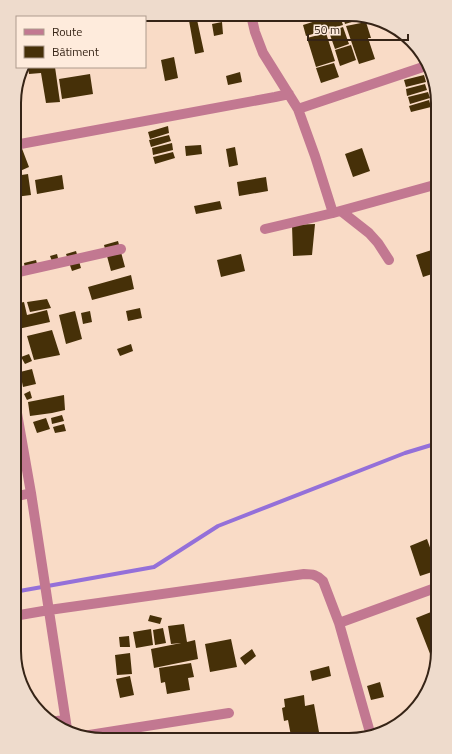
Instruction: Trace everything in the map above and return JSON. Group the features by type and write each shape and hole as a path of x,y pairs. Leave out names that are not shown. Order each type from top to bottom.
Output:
{"street":[{"path":"252,21 263,53 298,109 337,212 369,233 378,243 389,260"},
{"path":"298,109 422,67"},
{"path":"21,144 289,94"},
{"path":"265,229 337,212 431,186"},
{"path":"21,271 121,249"},
{"path":"21,436 66,724"},
{"path":"21,496 31,494"},
{"path":"21,615 310,574 319,577 323,581 339,623 369,730"},
{"path":"339,623 431,590"},
{"path":"102,733 229,713"}],"building":[{"path":"189,21 197,21 204,52 195,54"},
{"path":"316,21 342,21 343,25 306,36 303,25"},
{"path":"344,21 354,21 345,24"},
{"path":"222,22 223,34 214,36 212,24"},
{"path":"366,23 371,38 368,38 375,59 359,64 346,26"},
{"path":"343,27 349,44 335,49 329,32"},
{"path":"326,33 335,61 316,67 307,38"},
{"path":"351,45 356,60 340,66 335,50"},
{"path":"174,57 178,78 165,81 161,60"},
{"path":"334,63 339,77 321,83 316,68"},
{"path":"29,68 55,68 60,102 46,103 41,73 29,74"},
{"path":"240,72 242,82 228,85 226,76"},
{"path":"90,74 93,94 62,99 59,79"},
{"path":"424,75 426,82 406,87 404,80"},
{"path":"425,84 427,90 407,96 406,89"},
{"path":"428,92 430,98 410,104 408,97"},
{"path":"429,100 431,107 411,112 409,106"},
{"path":"168,126 169,133 150,139 148,132"},
{"path":"169,135 171,141 151,147 149,140"},
{"path":"172,143 173,150 153,155 152,148"},
{"path":"201,145 202,154 186,156 185,146"},
{"path":"21,146 29,167 21,171"},
{"path":"235,147 238,165 229,167 226,149"},
{"path":"362,148 370,171 353,177 345,154"},
{"path":"173,152 175,158 155,164 153,157"},
{"path":"28,174 31,195 21,196 21,175"},
{"path":"62,175 64,189 37,194 35,180"},
{"path":"266,177 268,191 239,196 237,182"},
{"path":"220,201 222,209 196,214 194,206"},
{"path":"315,224 312,255 293,256 292,225"},
{"path":"118,241 125,267 111,271 104,245"},
{"path":"431,250 431,274 423,277 416,255"},
{"path":"76,251 81,268 72,271 66,254"},
{"path":"57,254 59,262 53,264 50,256"},
{"path":"241,254 245,271 221,277 217,260"},
{"path":"36,260 39,271 26,274 24,263"},
{"path":"131,275 134,289 92,300 88,287"},
{"path":"47,299 51,308 30,312 27,302"},
{"path":"24,302 27,315 47,310 50,322 21,328 21,303"},
{"path":"140,308 142,318 128,321 126,311"},
{"path":"75,311 82,339 66,344 59,315"},
{"path":"90,311 92,322 83,324 81,313"},
{"path":"52,330 60,355 34,360 27,336"},
{"path":"131,344 133,351 120,356 117,349"},
{"path":"29,354 32,361 25,364 21,357"},
{"path":"32,369 36,384 23,387 21,372"},
{"path":"30,391 32,398 27,400 24,394"},
{"path":"64,395 65,410 30,416 28,402"},
{"path":"62,415 64,421 52,424 51,418"},
{"path":"46,418 50,429 37,433 33,422"},
{"path":"64,424 66,431 55,433 53,427"},
{"path":"427,539 431,550 431,572 420,576 410,546"},
{"path":"431,612 431,656 416,618"},
{"path":"150,615 162,618 160,624 148,621"},
{"path":"184,624 187,642 195,640 198,659 154,668 151,649 181,643 171,644 168,626"},
{"path":"163,628 166,643 155,645 153,630"},
{"path":"151,629 153,645 136,648 133,632"},
{"path":"129,636 130,647 120,647 119,637"},
{"path":"231,639 237,667 210,672 205,644"},
{"path":"252,649 256,656 245,665 240,658"},
{"path":"130,653 132,674 117,675 115,655"},
{"path":"191,663 194,677 188,678 190,690 167,694 165,682 161,683 159,668"},
{"path":"329,666 331,676 312,681 310,671"},
{"path":"130,676 134,695 120,698 116,679"},
{"path":"380,682 384,697 371,700 367,686"},
{"path":"304,695 305,706 314,704 319,732 290,733 288,720 284,721 282,708 285,707 284,699"}],"waterway":[{"path":"21,591 154,567 218,526 405,453 431,445"}]}
